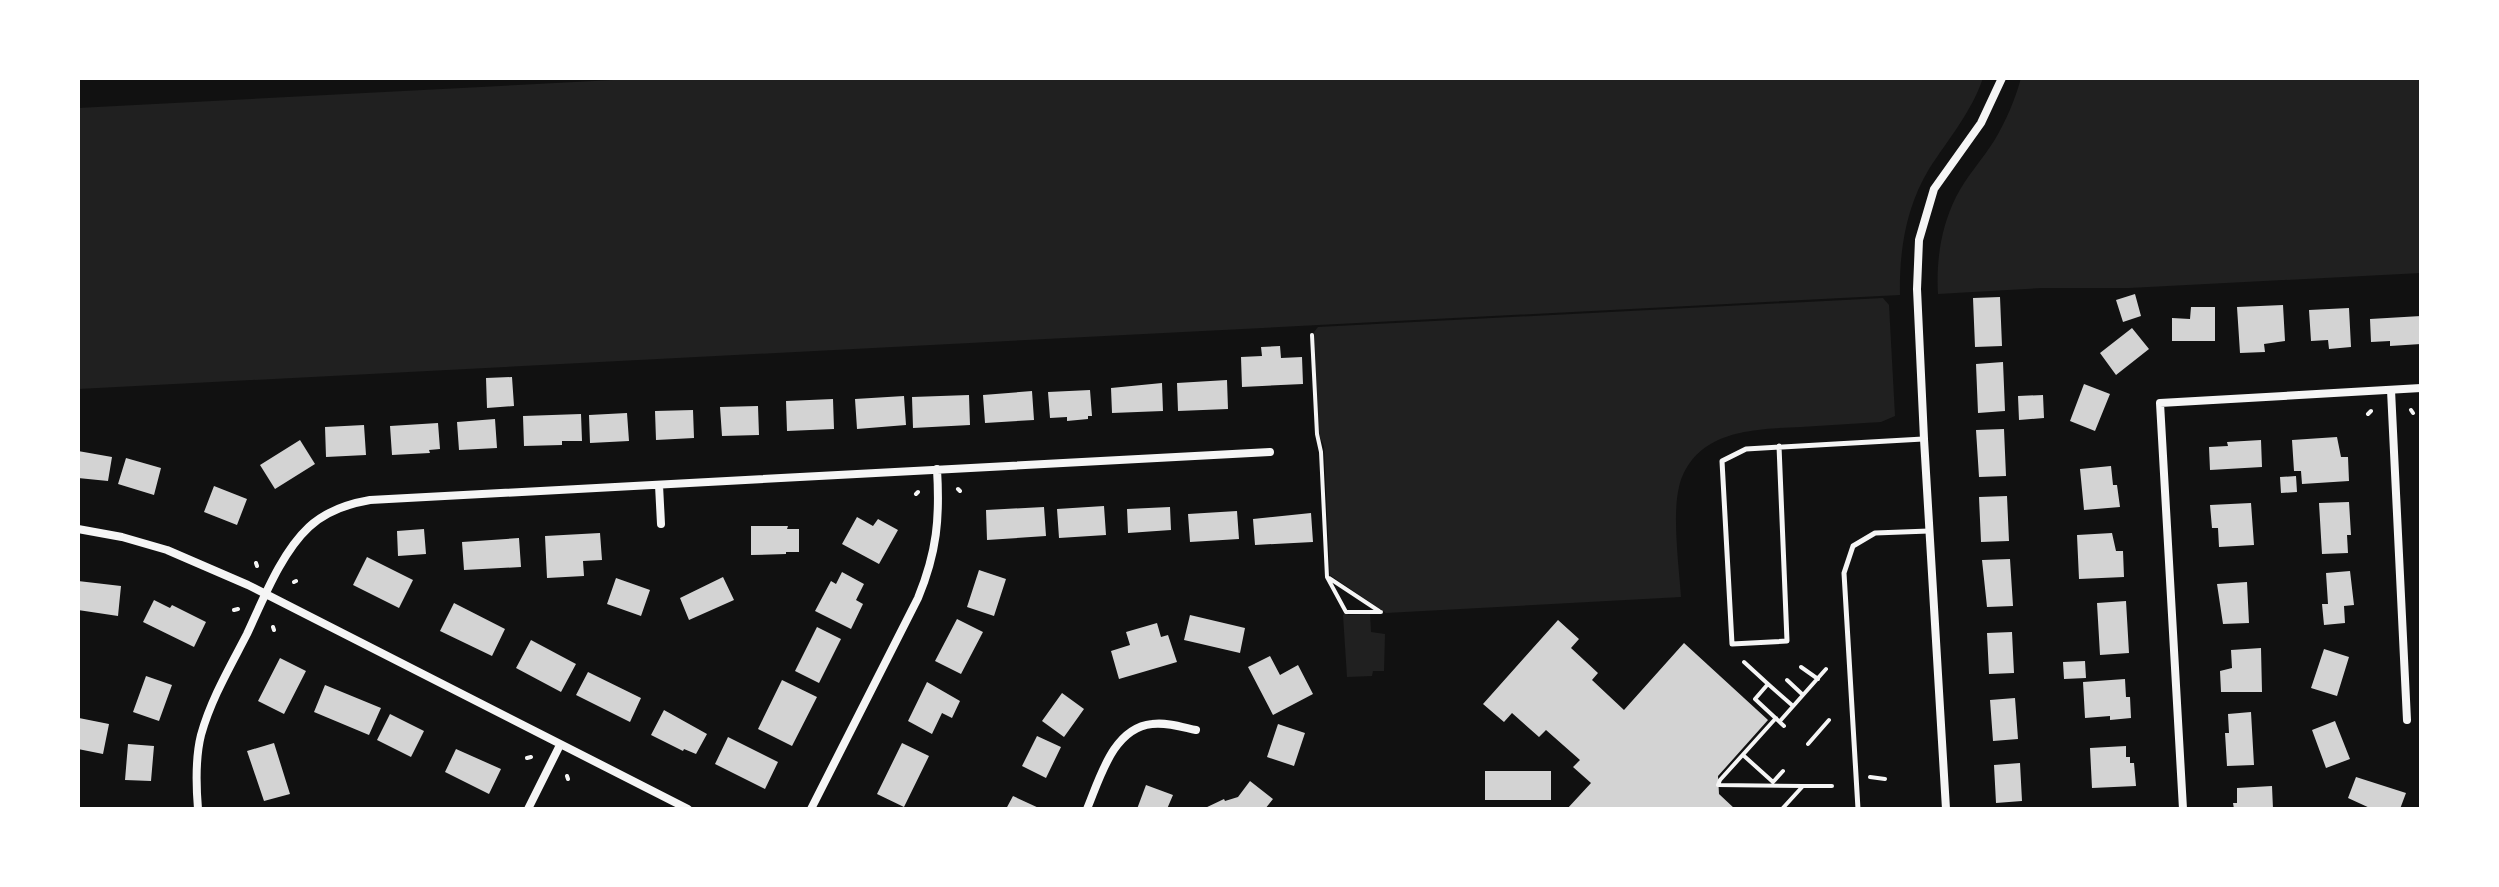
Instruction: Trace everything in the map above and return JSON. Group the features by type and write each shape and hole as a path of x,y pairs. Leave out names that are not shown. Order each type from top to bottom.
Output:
{"street":[{"path":"1946,809 1924,439 1917,289 1919,240 1934,189 1981,123 2002,78"},
{"path":"2183,809 2160,403 2421,388"},
{"path":"2391,390 2407,720"},
{"path":"198,809 198,753 205,724 215,697 266,595 299,537 318,519 351,504 407,498 1270,452"},
{"path":"811,809 929,572 939,526 937,469"},
{"path":"659,485 661,524"},
{"path":"78,529 167,550 266,595 688,809"},
{"path":"1087,809 1109,759 1119,743 1132,731 1152,724 1196,730"},
{"path":"528,809 560,745"}],"lane":[{"path":"1779,446 1787,641 1732,644 1722,461 1746,449 1779,446 1924,439"},
{"path":"1858,809 1844,573 1853,546 1875,533 1930,531"}],"path":[{"path":"1312,335 1327,577 1346,612 1381,613 1327,577"},
{"path":"1744,662 1793,706"},
{"path":"1801,667 1818,679"},
{"path":"1826,669 1780,722 1743,755 1718,785 1832,786"},
{"path":"1787,680 1803,695"},
{"path":"1768,684 1755,699 1780,722"},
{"path":"1808,744 1829,720"},
{"path":"1743,755 1773,784"},
{"path":"1773,784 1782,773 1794,786"},
{"path":"1870,777 1885,779"},
{"path":"1782,809 1803,786"}],"shaded area":[{"path":"651,78 1983,78 1966,114 1929,169 1909,214 1901,262 1900,295 78,389 78,108"},
{"path":"2021,78 2421,78 2421,273 1938,294 1941,244 1951,208 1964,182 1998,133"},
{"path":"1883,298 1889,305 1895,416 1881,422 1745,432 1712,443 1698,454 1687,468 1677,499 1681,597 1386,613 1330,575 1324,446 1319,435 1314,332 1318,327"},
{"path":"1346,612 1348,615 1370,614 1371,632 1385,634 1384,671 1373,671 1372,676 1347,677 1343,615"}],"building":[{"path":"2135,294 2141,316 2123,322 2116,300"},
{"path":"2000,297 2002,346 1975,347 1973,298"},
{"path":"2283,305 2285,341 2264,344 2265,352 2240,353 2237,307"},
{"path":"2191,307 2215,307 2215,341 2172,341 2172,318 2190,319"},
{"path":"2349,308 2351,347 2329,349 2328,340 2311,341 2309,310"},
{"path":"2421,316 2421,344 2390,346 2390,341 2371,342 2370,319"},
{"path":"2132,328 2149,349 2116,375 2100,353"},
{"path":"1280,346 1281,358 1302,357 1303,384 1242,387 1241,357 1262,356 1261,347"},
{"path":"2003,362 2005,411 1978,413 1976,364"},
{"path":"512,377 514,406 487,408 486,378"},
{"path":"1227,380 1228,409 1178,411 1177,383"},
{"path":"1162,383 1163,411 1112,413 1111,388"},
{"path":"2084,384 2110,394 2095,431 2070,421"},
{"path":"1090,390 1092,416 1088,419 1067,421 1067,417 1050,418 1048,392"},
{"path":"1032,391 1034,420 985,423 983,395"},
{"path":"969,395 970,425 913,428 912,397"},
{"path":"2043,395 2044,418 2019,420 2018,396"},
{"path":"904,396 906,425 857,429 855,399"},
{"path":"833,399 834,429 787,431 786,401"},
{"path":"758,406 759,435 722,436 720,407"},
{"path":"693,410 694,438 656,440 655,411"},
{"path":"627,413 629,441 590,443 589,415"},
{"path":"581,414 582,441 524,446 523,416"},
{"path":"495,419 497,448 459,450 457,422"},
{"path":"438,423 440,449 429,450 430,453 392,455 390,426"},
{"path":"364,425 366,455 326,457 325,427"},
{"path":"2004,429 2006,476 1979,477 1976,430"},
{"path":"2337,437 2341,457 2348,457 2349,481 2302,484 2301,471 2294,471 2292,440"},
{"path":"300,440 315,464 275,489 260,465"},
{"path":"2261,440 2262,467 2210,470 2209,447 2228,446 2227,442"},
{"path":"78,451 112,457 108,481 78,478"},
{"path":"126,458 161,468 154,495 118,484"},
{"path":"2111,466 2120,507 2084,510 2080,469"},
{"path":"2296,476 2297,492 2281,493 2280,477"},
{"path":"214,486 247,499 237,525 204,512"},
{"path":"2007,496 2009,541 1981,542 1979,497"},
{"path":"2349,502 2351,535 2347,535 2348,553 2322,554 2319,503"},
{"path":"2251,503 2254,545 2219,547 2218,528 2212,528 2210,505"},
{"path":"1104,506 1106,535 1059,538 1057,509"},
{"path":"1044,507 1046,536 987,540 986,510"},
{"path":"1170,507 1171,530 1128,533 1127,509"},
{"path":"1237,511 1239,539 1190,542 1188,514"},
{"path":"1311,513 1313,542 1255,545 1253,519"},
{"path":"857,517 873,526 878,519 898,530 879,564 842,544"},
{"path":"751,526 799,529 799,552 751,555"},
{"path":"424,529 426,554 398,556 397,531"},
{"path":"600,533 602,560 583,561 584,576 547,578 545,536"},
{"path":"2112,533 2116,551 2123,551 2124,577 2079,579 2077,535"},
{"path":"519,538 521,567 464,570 462,542"},
{"path":"367,557 413,580 399,608 353,585"},
{"path":"2010,559 2013,606 1987,607 1982,560"},
{"path":"979,570 1006,579 994,616 967,607"},
{"path":"2350,571 2354,605 2344,606 2345,623 2324,625 2322,604 2328,604 2326,573"},
{"path":"842,572 864,584 856,600 863,604 851,629 815,611 831,581 836,584"},
{"path":"723,577 734,600 689,620 680,598"},
{"path":"616,578 650,590 641,616 607,604"},
{"path":"78,581 121,586 118,616 78,610"},
{"path":"2247,582 2249,623 2223,624 2217,584"},
{"path":"154,600 170,608 172,605 206,622 194,647 143,622"},
{"path":"2126,601 2129,653 2100,655 2097,603"},
{"path":"454,603 505,629 492,656 440,631"},
{"path":"1190,615 1245,628 1240,653 1184,640"},
{"path":"957,619 983,632 961,674 935,661"},
{"path":"1558,620 1579,639 1571,648 1598,673 1592,680 1624,710 1684,643 1768,720 1718,776 1719,794 1735,809 1567,809 1591,783 1573,767 1580,760 1546,730 1539,737 1512,713 1504,722 1483,704"},
{"path":"1157,623 1161,637 1168,635 1177,662 1119,679 1111,651 1130,645 1126,632"},
{"path":"817,627 841,639 819,683 795,671"},
{"path":"2012,632 2014,673 1989,674 1987,633"},
{"path":"531,640 576,664 561,692 516,668"},
{"path":"2261,648 2262,692 2221,692 2220,671 2232,668 2231,650"},
{"path":"2324,649 2349,657 2337,696 2311,688"},
{"path":"1270,656 1280,675 1298,665 1313,694 1273,715 1248,667"},
{"path":"280,658 306,671 284,714 258,701"},
{"path":"2085,661 2086,678 2064,679 2063,662"},
{"path":"588,672 641,698 630,722 576,695"},
{"path":"146,676 172,685 159,721 133,712"},
{"path":"2125,679 2131,718 2085,718 2083,682"},
{"path":"782,680 817,697 792,746 758,729"},
{"path":"927,682 960,701 952,718 942,713 932,734 908,721"},
{"path":"325,685 381,708 369,735 314,712"},
{"path":"1062,693 1084,709 1064,737 1042,721"},
{"path":"2015,698 2018,739 1993,741 1990,700"},
{"path":"664,710 707,734 696,754 651,735"},
{"path":"2251,712 2254,765 2227,766 2225,733 2229,733 2228,714"},
{"path":"390,714 424,731 411,757 377,740"},
{"path":"79,718 109,724 103,754 78,749"},
{"path":"2335,721 2350,759 2326,768 2312,730"},
{"path":"1278,724 1305,733 1294,766 1267,757"},
{"path":"1037,736 1061,747 1046,778 1022,766"},
{"path":"728,737 778,762 765,789 715,764"},
{"path":"274,743 290,794 264,801 247,751"},
{"path":"902,743 929,756 904,807 877,794"},
{"path":"128,744 154,746 151,781 125,780"},
{"path":"2126,746 2126,757 2134,763 2136,786 2092,788 2090,748"},
{"path":"456,749 501,769 489,794 445,772"},
{"path":"2020,763 2022,801 1996,803 1994,765"},
{"path":"1485,771 1551,771 1551,800 1485,800"},
{"path":"2356,777 2406,793 2400,809 2372,809 2348,798"},
{"path":"1250,781 1273,799 1265,809 1203,809 1224,799 1238,797"},
{"path":"1146,785 1173,795 1167,809 1137,809"},
{"path":"2272,786 2273,809 2234,809 2237,788"},
{"path":"1013,796 1041,809 1006,809"}]}
